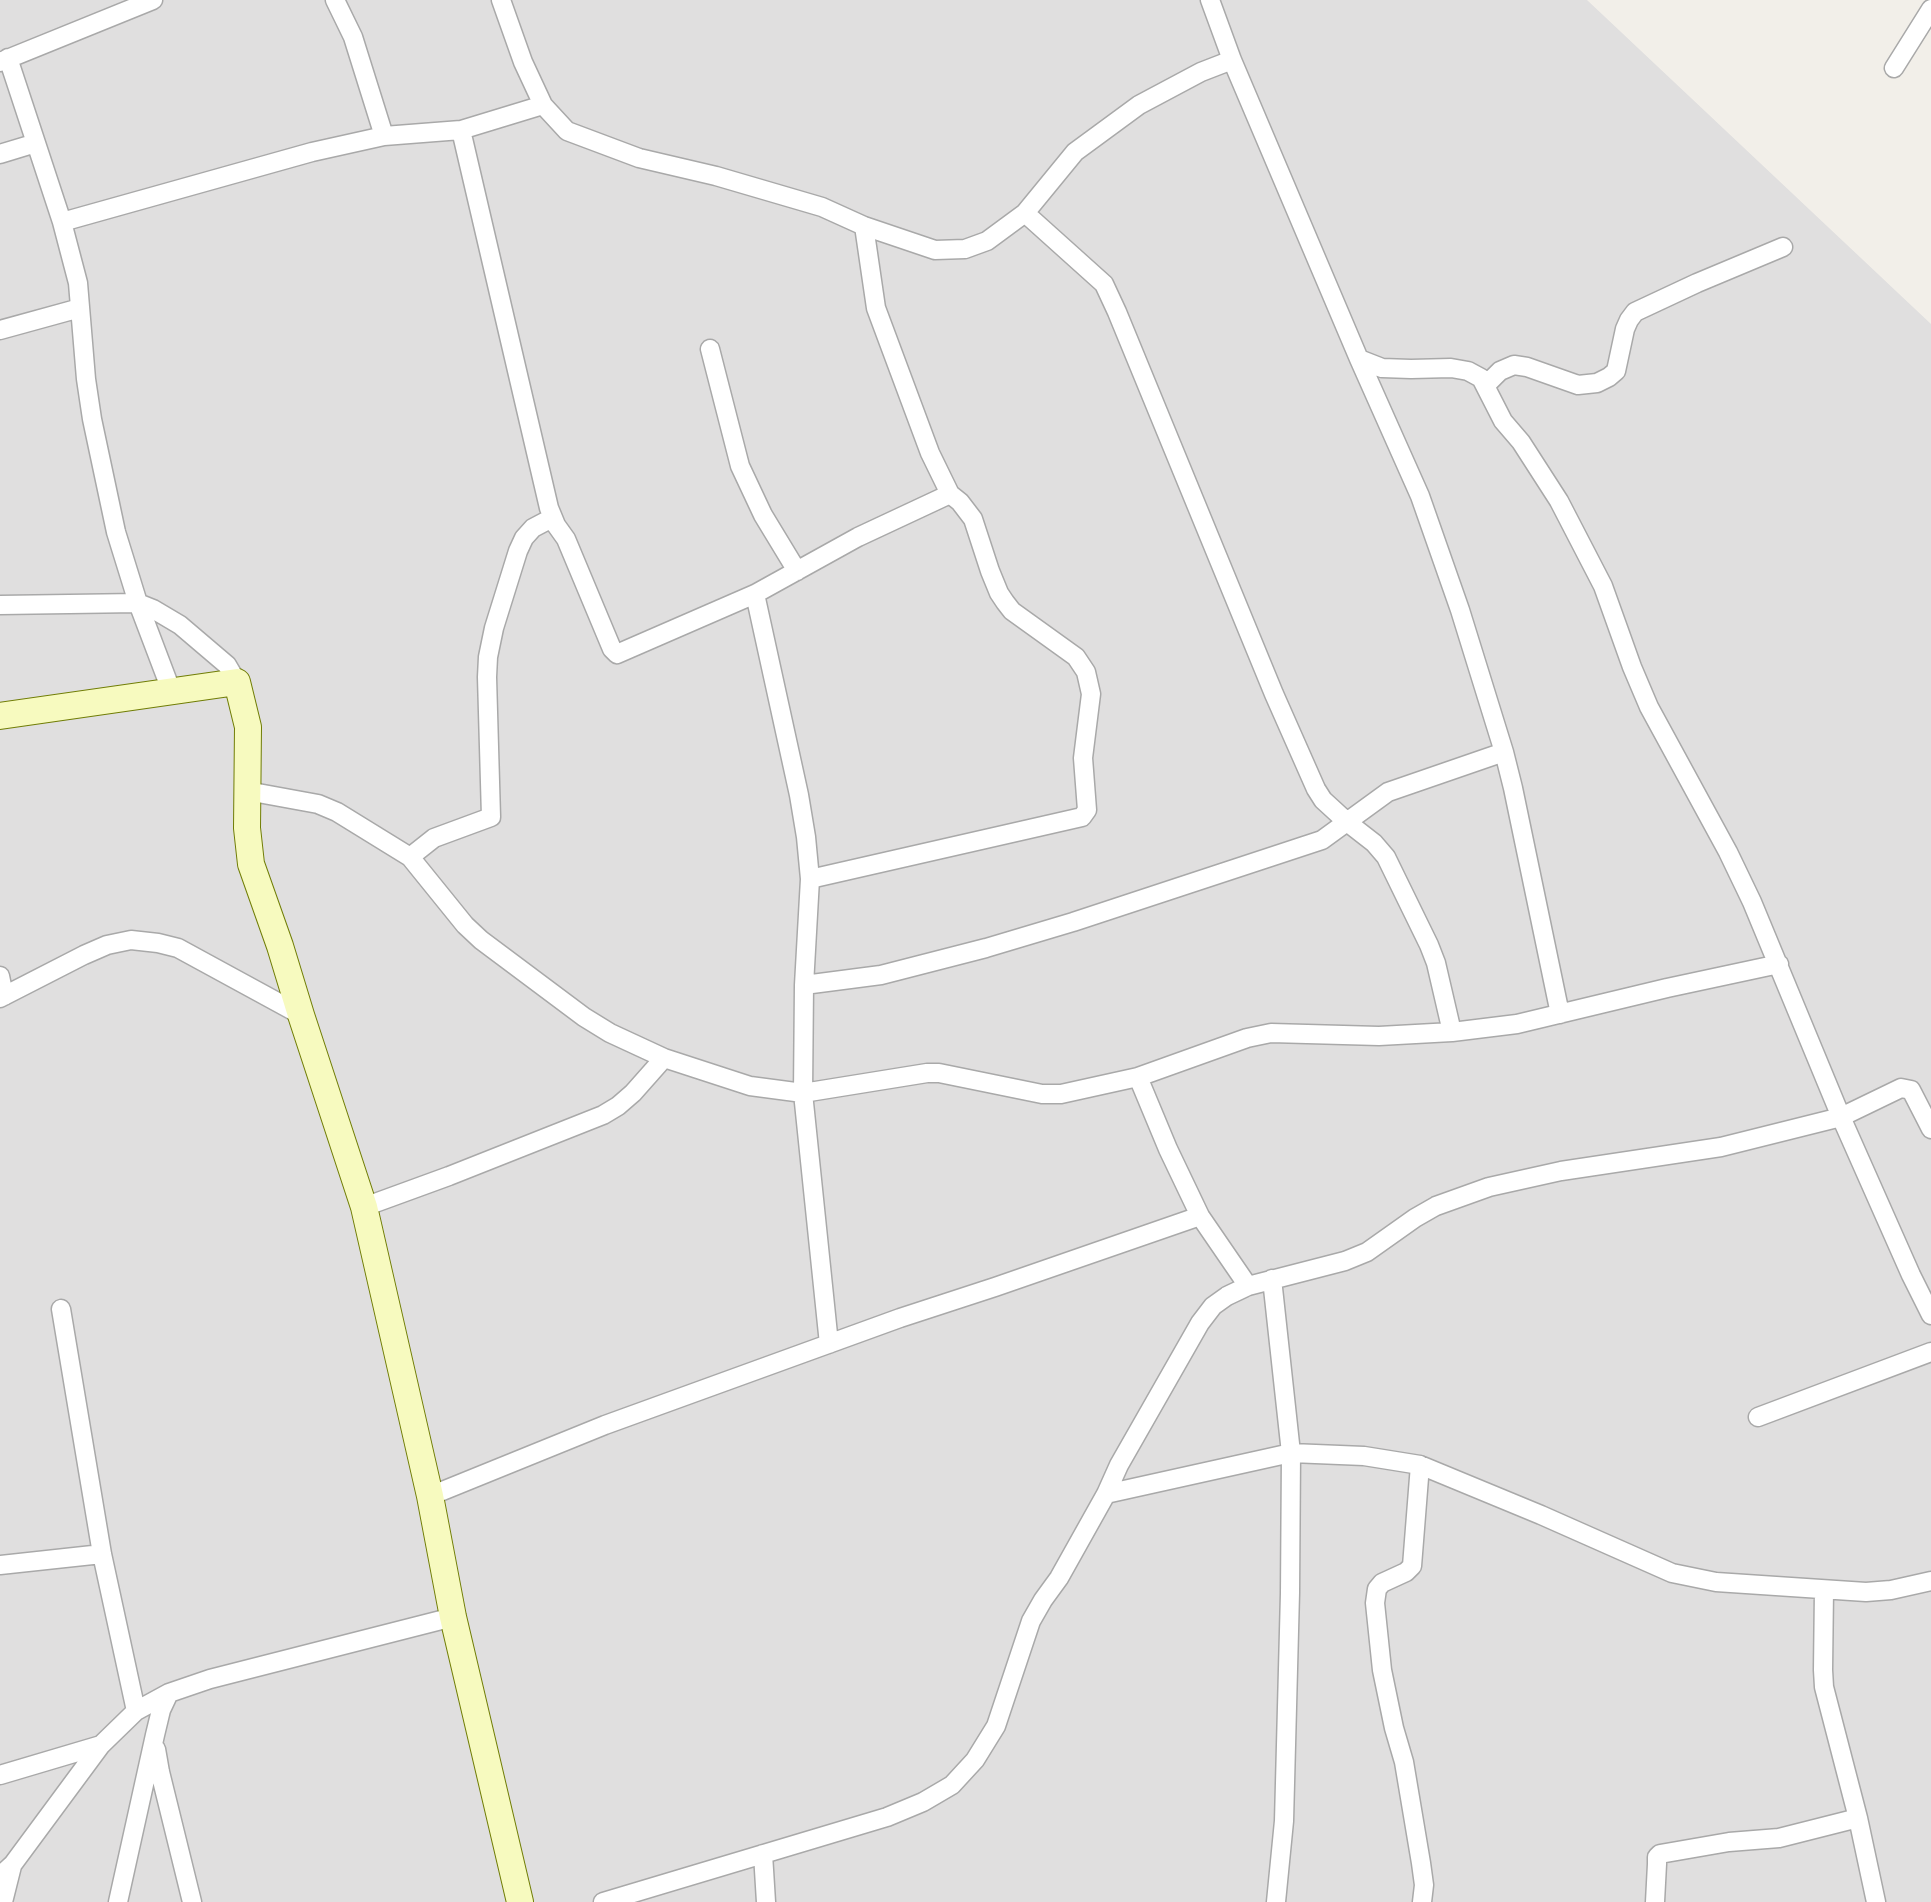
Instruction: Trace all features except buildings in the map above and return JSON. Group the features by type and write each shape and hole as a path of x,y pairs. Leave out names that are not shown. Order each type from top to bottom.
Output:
{"street":[{"path":"153,0 4,60 36,143 62,222 78,283 86,379 92,419 116,532 138,603 171,690"},
{"path":"335,0 353,37 384,136"},
{"path":"501,0 523,62 543,105 567,131 639,158 716,176 822,207 864,226 935,250 965,249 987,241 1024,213 1075,152 1139,105 1201,72 1232,60"},
{"path":"1210,0 1232,60 1420,496 1460,610 1513,788 1560,1014"},
{"path":"1894,68 1931,9"},
{"path":"62,222 312,152 384,136 461,130 543,105"},
{"path":"461,130 552,518 566,539 612,649 617,654 755,594 858,537 950,494"},
{"path":"0,154 36,143"},
{"path":"1024,213 1104,284 1311,779 1323,800 1374,843 1386,857 1436,963 1452,1032"},
{"path":"810,879 1082,817 1087,810 1083,758 1091,694 1086,672 1076,657 1012,611 999,593 973,519 960,502 950,494 930,453 876,308 864,226"},
{"path":"1486,385 1500,370 1514,365 1527,367 1578,385 1597,382 1609,377 1616,371 1625,329 1635,312 1784,247"},
{"path":"0,330 80,308"},
{"path":"710,349 740,466 763,515 797,571"},
{"path":"1359,359 1382,368 1451,368 1468,371 1481,378 1503,421 1521,442 1559,501 1603,586 1632,668 1649,706 1728,852 1779,964 1841,1117 1931,1315"},
{"path":"410,857 434,838 491,817 488,657 494,628 518,551 524,538 533,528 552,518"},
{"path":"755,594 806,837 810,879 804,985 803,1093 829,1344"},
{"path":"0,605 138,603 180,625 227,665 237,682 248,727 247,846 251,864 280,946 300,1015 364,1207 430,1496 453,1617 520,1902"},
{"path":"0,716 237,682"},
{"path":"804,985 880,975 1008,941 1322,840 1388,792 1504,752"},
{"path":"247,791 318,804 337,812 410,857 465,925 481,940 584,1017 610,1033 664,1058 750,1086 803,1093 939,1073 1052,1095 1138,1077 1247,1038 1271,1033 1360,1037 1452,1032 1517,1024 1779,964"},
{"path":"0,976 2,997 84,954 107,945 131,940 158,943 178,948 300,1015"},
{"path":"364,1207 603,1115 633,1094 664,1058"},
{"path":"1138,1077 1168,1149 1200,1216 1248,1286"},
{"path":"603,1902 887,1817 923,1802 952,1785 975,1760 996,1726 1031,1621 1059,1578 1106,1494 1119,1465 1200,1323 1213,1306 1248,1286 1345,1261 1367,1252 1436,1206 1489,1187 1561,1171 1721,1147 1841,1117 1901,1088 1911,1090 1931,1129"},
{"path":"430,1496 605,1425 900,1318 1200,1216"},
{"path":"1272,1278 1291,1453 1284,1821 1276,1902"},
{"path":"61,1309 102,1554 136,1711"},
{"path":"1758,1417 1931,1352"},
{"path":"1106,1494 1291,1453 1364,1456 1420,1465 1672,1573 1716,1582 1866,1592 1891,1590 1931,1581"},
{"path":"1420,1465 1412,1566 1406,1572 1382,1583 1377,1589 1375,1602 1382,1670 1394,1728 1404,1762 1421,1863 1424,1885 1422,1902"},
{"path":"0,1565 102,1554"},
{"path":"1824,1590 1822,1670 1824,1687 1858,1818 1876,1902"},
{"path":"3,1902 6,1870 101,1745 136,1711 169,1693 210,1678 453,1617"},
{"path":"118,1902 161,1710 169,1693"},
{"path":"155,1735 160,1772 192,1902"},
{"path":"0,1775 101,1745"},
{"path":"1655,1902 1657,1857 1660,1854 1729,1842 1779,1838 1858,1818"},
{"path":"763,1854 766,1902"}],"shaded area":[{"path":"0,0 1587,0 1931,324 1931,1902 0,1902"}]}
